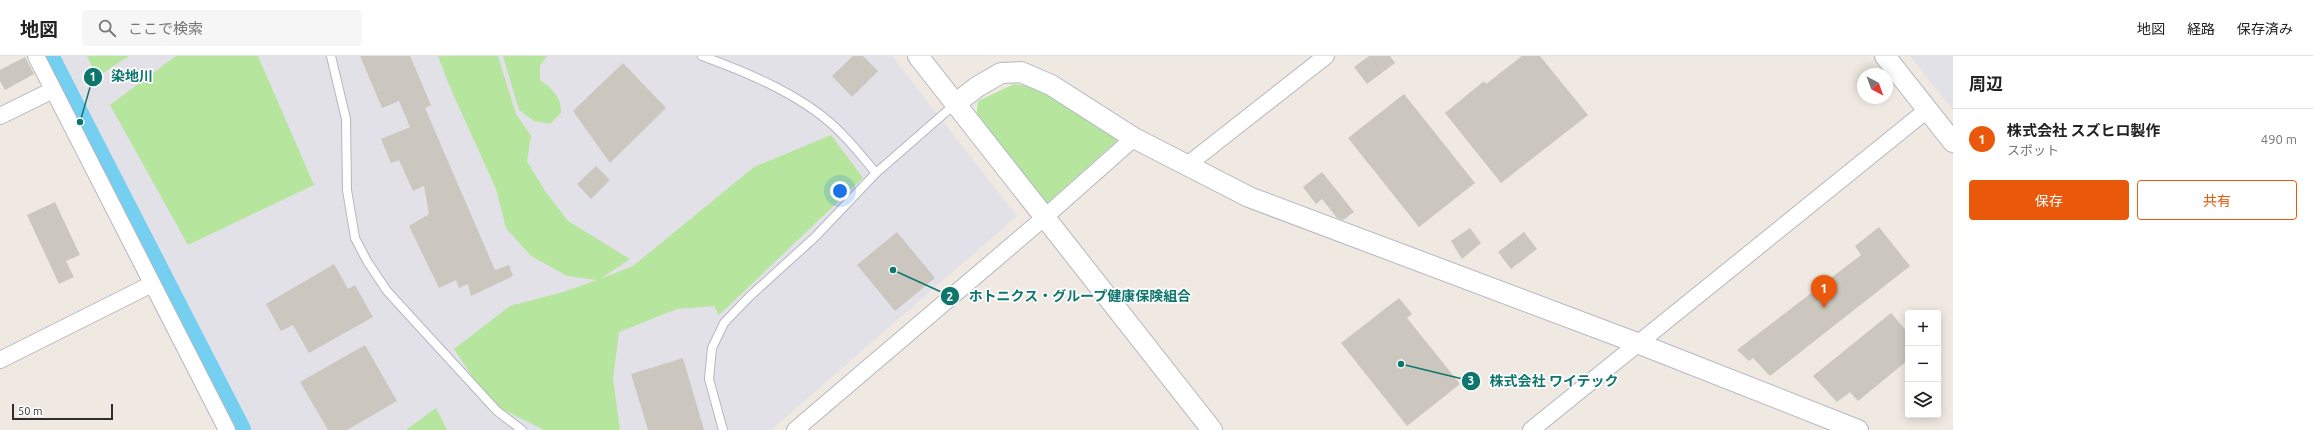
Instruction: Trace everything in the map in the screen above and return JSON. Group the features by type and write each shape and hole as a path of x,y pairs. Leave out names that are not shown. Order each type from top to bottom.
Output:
{"street":[{"path":"36,56 226,430"},
{"path":"918,56 1212,430"},
{"path":"1186,166 1326,56"},
{"path":"1885,56 1953,142"},
{"path":"955,104 977,87 1002,74 1021,72 1051,85 1134,138 1249,197 1637,343 1858,430"},
{"path":"0,116 53,90"},
{"path":"1531,430 1637,343 1928,110"},
{"path":"794,430 1045,217 1134,138"},
{"path":"0,360 152,284"}],"lane":[{"path":"331,56 346,119 347,190 355,238 367,261 387,291 497,411 522,430"},
{"path":"702,56 743,71 801,102 841,133 876,173"},
{"path":"723,430 709,379 712,348 724,323 749,297 815,237 876,173 955,104"}],"shaded area":[{"path":"54,56 892,56 1017,216 771,430 246,430"},
{"path":"1910,56 1953,56 1953,110"}],"green space":[{"path":"87,56 129,56 97,77"},
{"path":"176,56 258,56 314,185 188,245 110,105"},
{"path":"438,56 498,56 516,114 531,136 527,161 545,191 568,221 630,259 600,279 633,266 754,167 831,135 863,178 719,315 714,306 677,309 619,332 613,379 620,430 544,430 490,403 454,349 510,306 563,292 597,280 567,276 531,256 506,228 496,189 449,85"},
{"path":"503,56 547,56 540,66 540,80 548,86 558,98 561,108 561,113 550,124 534,121 519,110"},
{"path":"1014,84 1040,87 1119,139 1045,205 976,121 978,101"},
{"path":"436,408 447,430 406,430"}],"building":[{"path":"360,56 410,56 431,105 425,108 495,270 509,265 513,276 471,296 468,284 459,288 456,280 439,288 409,226 429,214 424,186 413,191 399,160 391,163 381,139 410,127 399,101 382,108"},
{"path":"853,56 863,56 878,71 852,97 832,76"},
{"path":"1369,56 1390,56 1395,63 1367,84 1354,67"},
{"path":"1522,56 1540,56 1588,115 1501,183 1445,113 1484,81 1486,84"},
{"path":"25,57 34,74 5,90 0,81 0,70"},
{"path":"623,63 666,108 610,163 573,111"},
{"path":"1404,94 1475,183 1419,227 1348,138"},
{"path":"596,166 610,180 591,199 577,184"},
{"path":"1322,172 1354,212 1343,220 1337,218 1322,199 1316,204 1303,187"},
{"path":"55,202 80,255 66,261 74,277 59,284 27,215"},
{"path":"1879,227 1910,266 1770,376 1753,358 1749,361 1737,350 1861,255 1855,246"},
{"path":"1470,228 1481,243 1462,259 1451,241"},
{"path":"897,232 935,278 895,311 857,265"},
{"path":"1524,232 1537,249 1511,269 1498,252"},
{"path":"334,264 348,289 355,285 373,317 309,353 293,325 281,331 266,304"},
{"path":"1399,298 1412,314 1407,318 1460,384 1407,426 1341,343"},
{"path":"1891,313 1905,329 1905,362 1858,401 1850,392 1837,402 1813,376"},
{"path":"365,345 397,401 347,430 328,430 300,382"},
{"path":"683,358 704,430 648,430 631,374"}],"waterway":[{"path":"47,56 239,430"}],"place":[{"name":"染地川","path":"80,122"},
{"name":"ホトニクス・グループ健康保険組合","path":"893,270"},
{"name":"株式会社 スズヒロ製作","path":"1824,308"},
{"name":"株式会社 ワイテック","path":"1401,364"}]}
